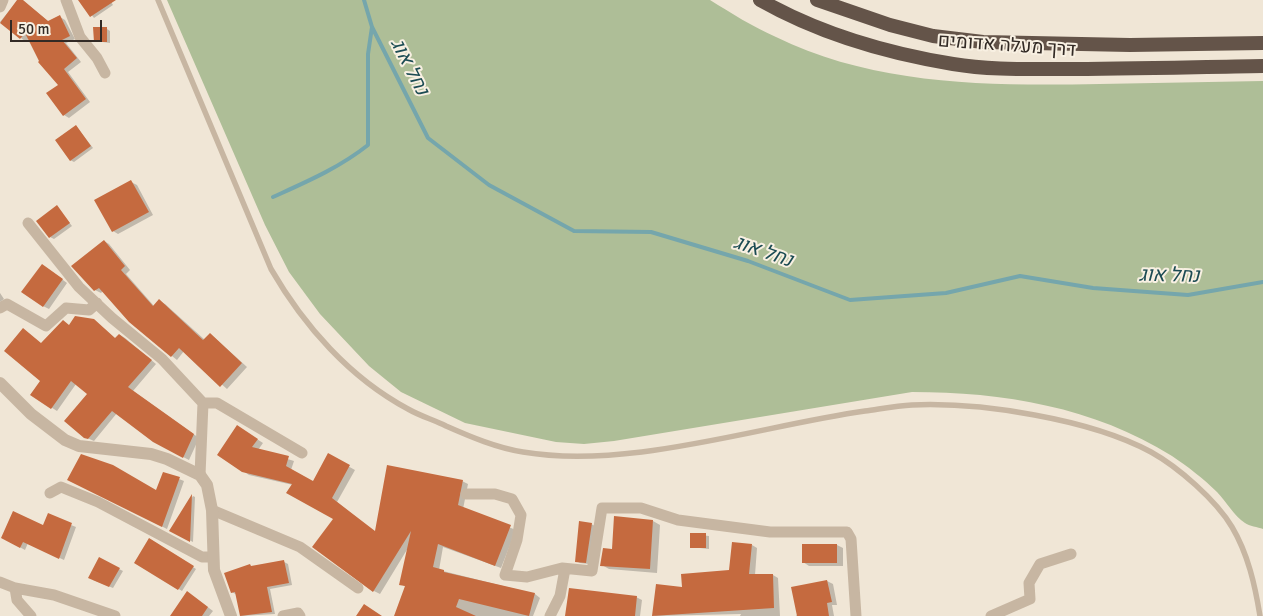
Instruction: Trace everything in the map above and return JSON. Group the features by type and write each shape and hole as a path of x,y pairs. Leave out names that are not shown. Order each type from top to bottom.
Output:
{"highway":[{"name":"דרך מעלה אדומים","path":"760,0 787,15 873,48 955,65 1017,69 1263,66"},
{"name":"דרך מעלה אדומים","path":"817,0 849,12 916,32 983,42 1130,45 1263,43"}],"street":[{"path":"0,6 3,0"},
{"path":"66,0 80,38 98,58 105,73"},
{"path":"28,223 79,287 162,358 203,403 200,475"},
{"path":"0,308 7,304 46,326 66,308 88,310 96,303"},
{"path":"0,383 31,414 65,440 79,446 151,454 167,459 200,475 207,485 212,510 213,557 218,586 231,616"},
{"path":"203,403 217,403 302,453"},
{"path":"50,494 61,487 98,502 202,557 213,557"},
{"path":"466,494 495,494 512,499 521,515 518,540 505,575 527,577 565,569 592,571 602,508 641,508 678,520 770,532 847,532 850,539 856,616"},
{"path":"212,510 300,547 358,588"},
{"path":"991,616 1030,599 1029,583 1040,564 1070,554"},
{"path":"550,616 560,596 565,569"},
{"path":"0,582 15,588 54,595 115,616"},
{"path":"15,588 17,600 31,616"},
{"path":"283,616 298,613 300,616"}],"lane":[{"path":"158,0 271,269 291,304 317,335 358,376 408,409 487,442 522,452 564,456 659,449 838,415 911,405 970,407 1037,415 1113,437 1151,452 1184,476 1208,498 1231,526 1245,555 1255,586 1260,616"}],"green space":[{"path":"167,0 710,0 759,29 814,53 853,65 894,74 935,80 1017,84 1263,81 1263,529 1245,523 1217,492 1189,468 1142,439 1111,425 1079,414 1014,399 980,395 912,392 614,441 584,444 556,442 465,423 401,392 369,366 320,314 289,272 265,225"}],"building":[{"path":"17,0 23,0 48,21 60,15 70,36 62,40 77,58 64,69 86,99 63,116 46,93 58,85 38,62 25,33 20,39 0,23"},
{"path":"78,0 116,0 90,17"},
{"path":"93,27 107,27 107,42 94,42"},
{"path":"76,125 91,146 70,161 55,140"},
{"path":"131,180 149,212 112,232 94,200"},
{"path":"57,205 70,223 49,238 36,221"},
{"path":"104,240 125,266 121,270 153,306 159,299 203,340 210,333 242,363 220,387 179,348 171,357 129,322 99,288 94,291 71,266"},
{"path":"42,264 63,279 43,307 21,292"},
{"path":"75,316 94,319 115,338 119,334 152,360 128,387 194,434 183,458 153,442 112,411 88,439 84,438 64,421 87,394 71,381 51,409 30,395 40,381 4,351 23,328 41,343 63,320 69,325"},
{"path":"237,425 258,439 252,447 289,456 286,466 313,481 328,453 350,465 332,498 375,531 387,465 463,480 458,505 511,525 495,566 438,544 433,567 444,570 444,572 535,593 529,616 459,599 456,607 476,616 394,616 405,586 399,585 411,531 373,592 312,547 333,519 286,493 292,484 242,472 217,455"},
{"path":"81,454 113,465 156,490 163,472 180,477 162,527 67,480"},
{"path":"192,494 190,542 169,531"},
{"path":"13,511 43,525 48,513 72,523 59,559 23,542 20,548 1,538"},
{"path":"614,516 653,520 650,569 600,566 603,548 612,549"},
{"path":"579,521 592,523 586,563 575,562"},
{"path":"690,533 706,533 706,548 690,548"},
{"path":"149,538 194,566 178,590 134,563"},
{"path":"732,542 752,544 749,574 773,574 774,608 652,616 656,584 682,587 681,574 729,570"},
{"path":"802,544 837,544 837,563 802,563"},
{"path":"99,557 120,568 109,587 88,578"},
{"path":"284,560 289,583 267,587 272,612 240,616 235,592 231,593 224,573 250,564 251,566"},
{"path":"827,580 832,602 827,603 829,616 797,616 791,587"},
{"path":"569,588 637,596 635,616 565,616"},
{"path":"187,591 208,607 202,616 170,616"},
{"path":"364,604 382,616 356,616"}],"waterway":[{"name":"נחל אוג","path":"364,0 372,27 428,138 489,185 574,231 651,232 748,261 850,300 946,293 1020,276 1093,288 1188,295 1263,282"},
{"path":"273,197 334,168 368,145 368,54 372,27"}]}
